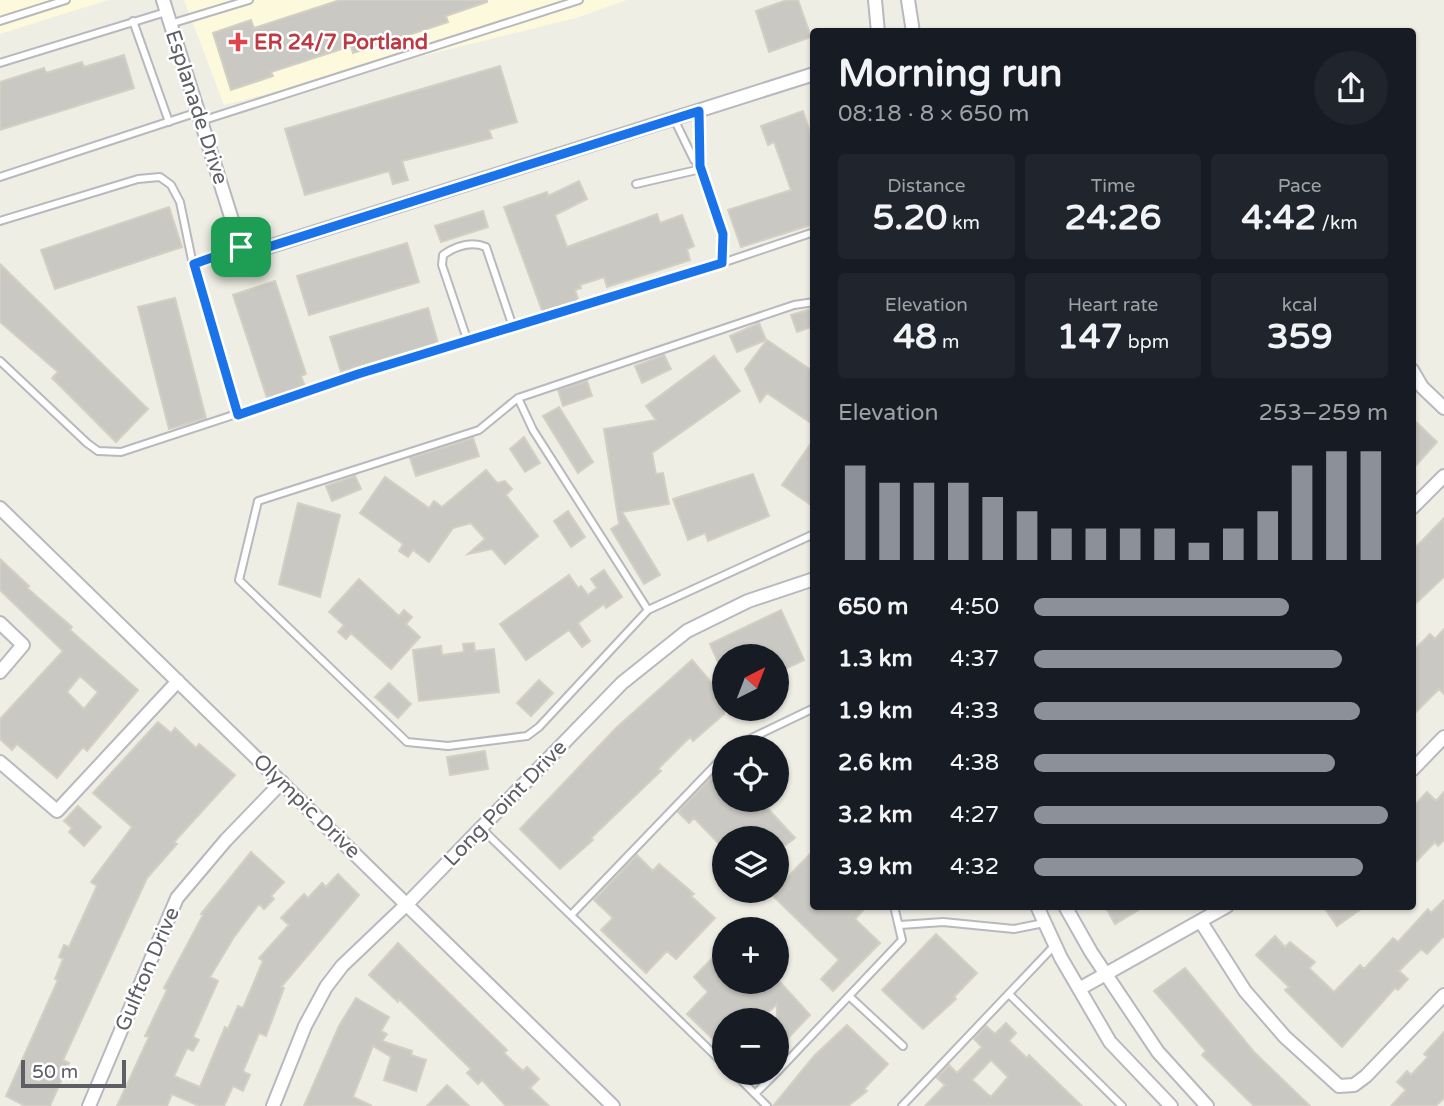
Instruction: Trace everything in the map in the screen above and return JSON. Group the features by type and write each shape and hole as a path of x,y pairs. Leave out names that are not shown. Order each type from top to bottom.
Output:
{"street":[{"path":"875,0 878,28"},
{"path":"908,0 912,28"},
{"name":"Esplanade Drive","path":"166,12 242,251"},
{"path":"242,251 810,75"},
{"path":"1416,377 1422,387 1444,408"},
{"path":"1416,504 1444,476"},
{"name":"Olympic Drive","path":"0,508 408,903 613,1106"},
{"name":"Long Point Drive","path":"273,1106 305,1026 326,986 342,966 408,903 622,683 687,631 748,601 810,580"},
{"path":"0,624 23,645 0,672"},
{"path":"0,762 57,811 178,681"},
{"path":"1416,766 1444,737"},
{"name":"Gulfton Drive","path":"89,1106 177,898 226,840 282,782"},
{"path":"1039,910 1055,946 1110,1042 1171,1106"},
{"path":"1067,910 1158,1052 1207,1106"},
{"path":"1079,989 1220,910"},
{"path":"1201,922 1245,991 1285,1037 1339,1086 1354,1085 1366,1076 1444,995"}],"lane":[{"path":"0,21 66,0"},
{"path":"0,64 166,12 249,0"},
{"path":"0,177 169,122 200,117 579,0"},
{"path":"133,21 169,122"},
{"path":"699,111 700,168"},
{"path":"674,119 700,168 723,234 722,263"},
{"path":"636,184 700,168"},
{"path":"0,221 138,178 160,177 171,184 180,202 194,264 238,415"},
{"path":"0,361 99,451 121,452 358,374 722,263 810,233"},
{"path":"468,342 442,265 443,255 452,248 475,243 486,247 513,327"},
{"path":"194,264 242,251"},
{"path":"810,303 794,305 518,398 479,430 258,501 239,580 407,742 448,746 527,736 539,727 648,610 810,536"},
{"path":"518,398 533,430 648,610"},
{"path":"758,735 810,710"},
{"path":"572,914 712,768"},
{"path":"481,828 712,1052"},
{"path":"789,1058 902,940 895,910"},
{"path":"900,925 943,922 1014,929 1045,923"},
{"path":"902,1106 1055,946"},
{"path":"1009,994 1122,1106"},
{"path":"849,996 903,1046"},
{"path":"746,1085 767,1106"},
{"path":"755,1094 764,1085"}],"shaded area":[{"path":"0,0 108,0 0,34"},
{"path":"184,0 627,0 576,18 224,105"}],"building":[{"path":"340,0 487,2 446,16 448,22 353,53 351,46 271,72 273,76 231,90 213,33 251,20 254,28"},
{"path":"787,0 798,0 810,37 769,52 756,11"},
{"path":"124,55 134,88 0,130 0,82 44,68 46,73 82,62 84,67"},
{"path":"500,66 517,122 489,130 492,138 402,161 408,180 393,184 389,171 305,195 285,129"},
{"path":"803,111 810,133 810,225 741,247 728,210 791,190 774,142 768,145 761,126"},
{"path":"579,181 587,199 555,215 567,247 657,214 660,223 682,215 694,246 687,249 690,260 607,287 604,277 580,285 581,288 575,290 579,302 543,313 504,207 547,192 548,196"},
{"path":"169,207 182,247 55,289 41,250"},
{"path":"483,211 488,227 441,242 435,226"},
{"path":"407,243 419,282 309,315 297,276"},
{"path":"0,264 148,409 116,442 52,378 58,372 0,322"},
{"path":"275,281 306,374 301,376 305,386 267,398 233,295"},
{"path":"175,298 206,418 169,429 138,307"},
{"path":"428,308 438,343 341,372 330,337"},
{"path":"810,309 810,327 797,332 791,315"},
{"path":"759,323 766,340 737,352 730,336"},
{"path":"767,340 810,369 810,422 767,393 760,402 745,369"},
{"path":"664,355 671,369 642,383 635,366"},
{"path":"714,356 740,391 652,453 656,474 663,473 669,504 622,512 660,575 644,584 611,529 619,524 604,429 656,420 646,406"},
{"path":"587,381 592,396 563,406 558,390"},
{"path":"559,407 593,462 578,473 543,416"},
{"path":"1416,422 1437,442 1416,466"},
{"path":"524,437 540,463 525,472 510,449"},
{"path":"473,438 479,456 416,476 410,458"},
{"path":"810,445 810,504 782,485"},
{"path":"486,470 497,483 505,481 512,489 506,495 538,536 505,564 492,549 468,554 485,539 471,523 453,528 429,562 413,550 408,557 399,551 403,544 360,513 385,477 429,508 434,501 442,507"},
{"path":"753,474 769,516 708,541 705,533 688,540 673,499"},
{"path":"355,476 361,489 332,501 326,486"},
{"path":"298,503 340,515 320,597 279,584"},
{"path":"568,511 585,537 571,547 554,521"},
{"path":"1444,518 1444,577 1416,603 1416,547"},
{"path":"0,559 29,586 27,588 72,627 70,630 138,690 87,751 83,747 57,778 17,744 12,750 0,739 0,719 63,651 0,590","holes":["80,676 98,692 84,709 67,692"]},
{"path":"604,570 622,597 606,608 604,604 578,623 590,641 582,647 569,630 526,660 500,624 569,575 578,588 581,586 588,595 597,588 591,579"},
{"path":"359,579 399,616 404,610 412,617 406,624 420,637 391,669 351,633 346,639 338,632 344,625 329,612"},
{"path":"781,610 804,660 789,667 789,644 712,644 712,649 710,644"},
{"path":"1444,629 1444,694 1439,689 1416,712 1416,648 1430,634 1435,639"},
{"path":"474,643 475,651 494,649 499,692 419,701 413,650 441,646 442,655 464,652 463,644"},
{"path":"692,660 712,683 712,721 716,721 693,741 690,737 658,769 661,771 591,838 593,840 560,869 520,829 616,728"},
{"path":"539,680 553,693 531,716 517,703"},
{"path":"389,683 411,704 398,718 375,697"},
{"path":"158,722 171,733 175,728 196,748 199,744 235,775 174,842 177,844 147,878 63,1060 69,1063 50,1106 25,1106 6,1096 58,980 55,979 63,959 59,957 64,945 69,947 97,886 91,882 132,827 93,793"},
{"path":"485,751 488,769 450,775 447,757"},
{"path":"712,777 712,812 771,812 784,826 712,826 712,837 694,818 689,823 678,812"},
{"path":"1427,792 1436,801 1444,792 1444,840 1438,846 1435,842 1416,862 1416,804"},
{"path":"78,806 101,827 84,846 69,832 72,828 64,821"},
{"path":"789,831 795,838 789,843"},
{"path":"251,852 284,882 271,896 274,899 264,909 259,904 234,937 210,977 218,981 193,1037 199,1040 193,1051 187,1048 174,1076 200,1087 225,1027 228,1029 238,1006 243,1008 263,961 259,958 289,925 281,918 304,894 308,898 322,883 326,887 338,874 359,895 281,987 284,988 266,1036 259,1033 243,1071 250,1075 243,1091 233,1086 224,1106 199,1106 172,1094 167,1106 117,1106 149,1037 145,1036 167,990 164,988 203,915 201,914"},
{"path":"810,854 810,910 863,910 855,919 880,943 833,991 821,979 839,960 780,903 789,903 789,876"},
{"path":"637,855 653,871 659,864 694,894 691,896 714,917 676,959 667,951 646,973 601,930 613,918 594,900"},
{"path":"1444,900 1444,936 1427,954 1421,949 1399,971 1408,979 1398,990 1395,988 1342,1047 1285,990 1289,987 1256,955 1275,936 1285,947 1290,942 1315,962 1309,968 1334,992 1360,965 1364,969 1393,938 1398,942 1428,909 1431,913"},
{"path":"1107,910 1138,910 1115,924"},
{"path":"1326,910 1359,910 1337,926"},
{"path":"936,934 977,973 954,997 956,999 923,1029 882,990"},
{"path":"398,943 507,1050 504,1053 523,1071 527,1067 539,1079 530,1088 549,1106 506,1106 482,1080 478,1084 467,1073 471,1069 399,999 398,1002 369,975"},
{"path":"712,958 712,994 789,992 810,1015 789,1037 789,1008 777,1008 777,1004 773,1008 712,1008 712,1038 687,1014 708,992 694,977"},
{"path":"1185,968 1254,1052 1310,1106 1254,1106 1202,1055 1206,1051 1154,991"},
{"path":"356,998 389,1017 381,1031 387,1034 382,1041 412,1051 411,1055 426,1060 416,1091 384,1080 391,1057 373,1046 353,1097 372,1106 304,1106 339,1026"},
{"path":"1006,1023 1016,1033 1009,1041 1027,1058 1029,1055 1082,1106 925,1106 945,1085 937,1078 949,1065 957,1073 982,1047 974,1039 986,1026 995,1034","holes":["991,1060 1008,1077 991,1097 972,1080"]},
{"path":"847,1025 888,1064 864,1089 867,1091 848,1106 773,1106 814,1056"},
{"path":"1444,1032 1444,1098 1436,1106 1391,1106 1406,1090 1397,1082 1407,1071 1411,1075 1428,1057 1424,1054"},
{"path":"447,1085 469,1106 427,1106"}],"place":[{"name":"ER 24/7 Portland","path":"238,42"}],"route":[{"path":"699,111 702,158 700,166 723,234 722,263 715,267 640,287 358,374 238,415 194,264 241,247 243,255 699,111"}]}
